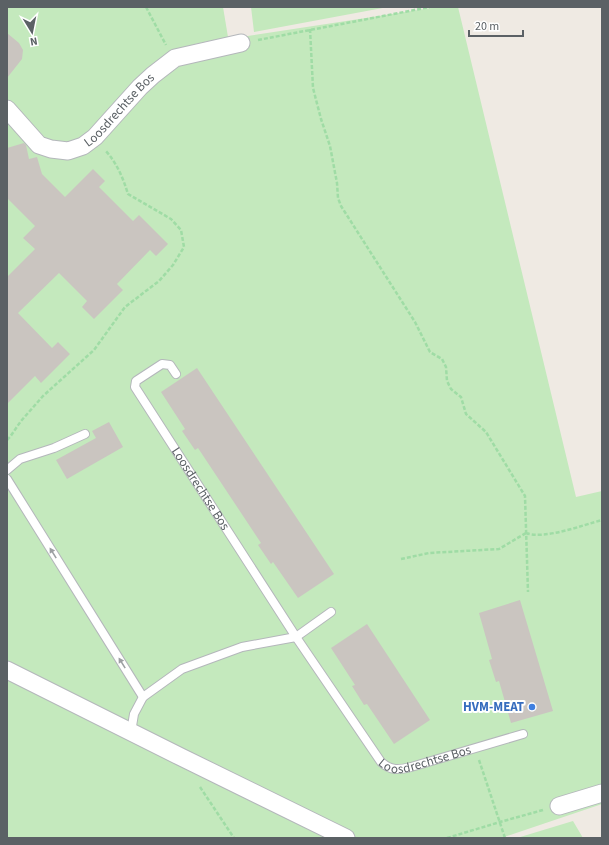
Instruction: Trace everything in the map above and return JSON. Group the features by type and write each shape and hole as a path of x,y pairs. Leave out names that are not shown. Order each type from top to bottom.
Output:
{"street":[{"name":"Loosdrechtse Bos","path":"7,109 39,145 52,149 68,151 83,146 95,137 140,87 175,58 241,43"},
{"path":"7,670 346,838"},
{"path":"559,806 602,793"}],"lane":[{"name":"Loosdrechtse Bos","path":"176,374 170,365 162,364 136,381 135,387 296,637 381,762 387,768 398,770 523,734"},
{"path":"7,470 20,459 54,448 85,434"},
{"path":"7,479 143,696"},
{"path":"131,732 134,714 143,696 182,669 242,647 296,637 331,612"}],"path":[{"path":"146,7 162,38 175,58"},
{"path":"241,43 430,7"},
{"path":"310,29 313,88 330,146 337,183 338,198 341,206 416,322 430,352 442,360 446,367 447,381 451,389 461,398 466,414 486,432 525,496 528,592"},
{"path":"7,440 20,421 44,396 94,350 125,307 159,281 173,265 184,247 181,230 171,219 128,194 121,172 114,160 95,137"},
{"path":"526,533 534,536 552,534 602,520"},
{"path":"401,559 429,553 499,549 526,533"},
{"path":"475,748 505,838"},
{"path":"197,782 234,838"},
{"path":"447,838 559,806"}],"green space":[{"path":"7,7 223,7 228,37 195,44 438,7 458,7 576,497 602,491 602,804 501,838 7,838"},
{"path":"251,7 388,7 254,32"},
{"path":"573,821 583,838 517,838"}],"building":[{"path":"7,33 19,43 23,50 22,59 7,78"},
{"path":"24,143 26,145 29,159 37,157 42,174 65,197 93,169 105,181 99,187 133,221 139,215 168,244 156,256 150,250 117,284 123,290 94,319 82,307 87,301 59,273 18,313 52,348 58,342 70,354 41,383 35,376 7,404 7,277 35,249 23,238 35,226 7,198 7,148"},
{"path":"197,368 334,574 298,598 273,562 271,564 258,545 261,543 198,448 195,450 182,431 185,429 161,392"},
{"path":"109,422 123,447 67,479 56,460 96,438 92,431"},
{"path":"520,600 553,711 511,723 499,681 496,682 489,660 492,659 479,613"},
{"path":"367,624 430,720 394,744 367,704 364,705 352,686 355,685 331,648"}],"place":[{"name":"HVM-MEAT","path":"532,707"}]}
